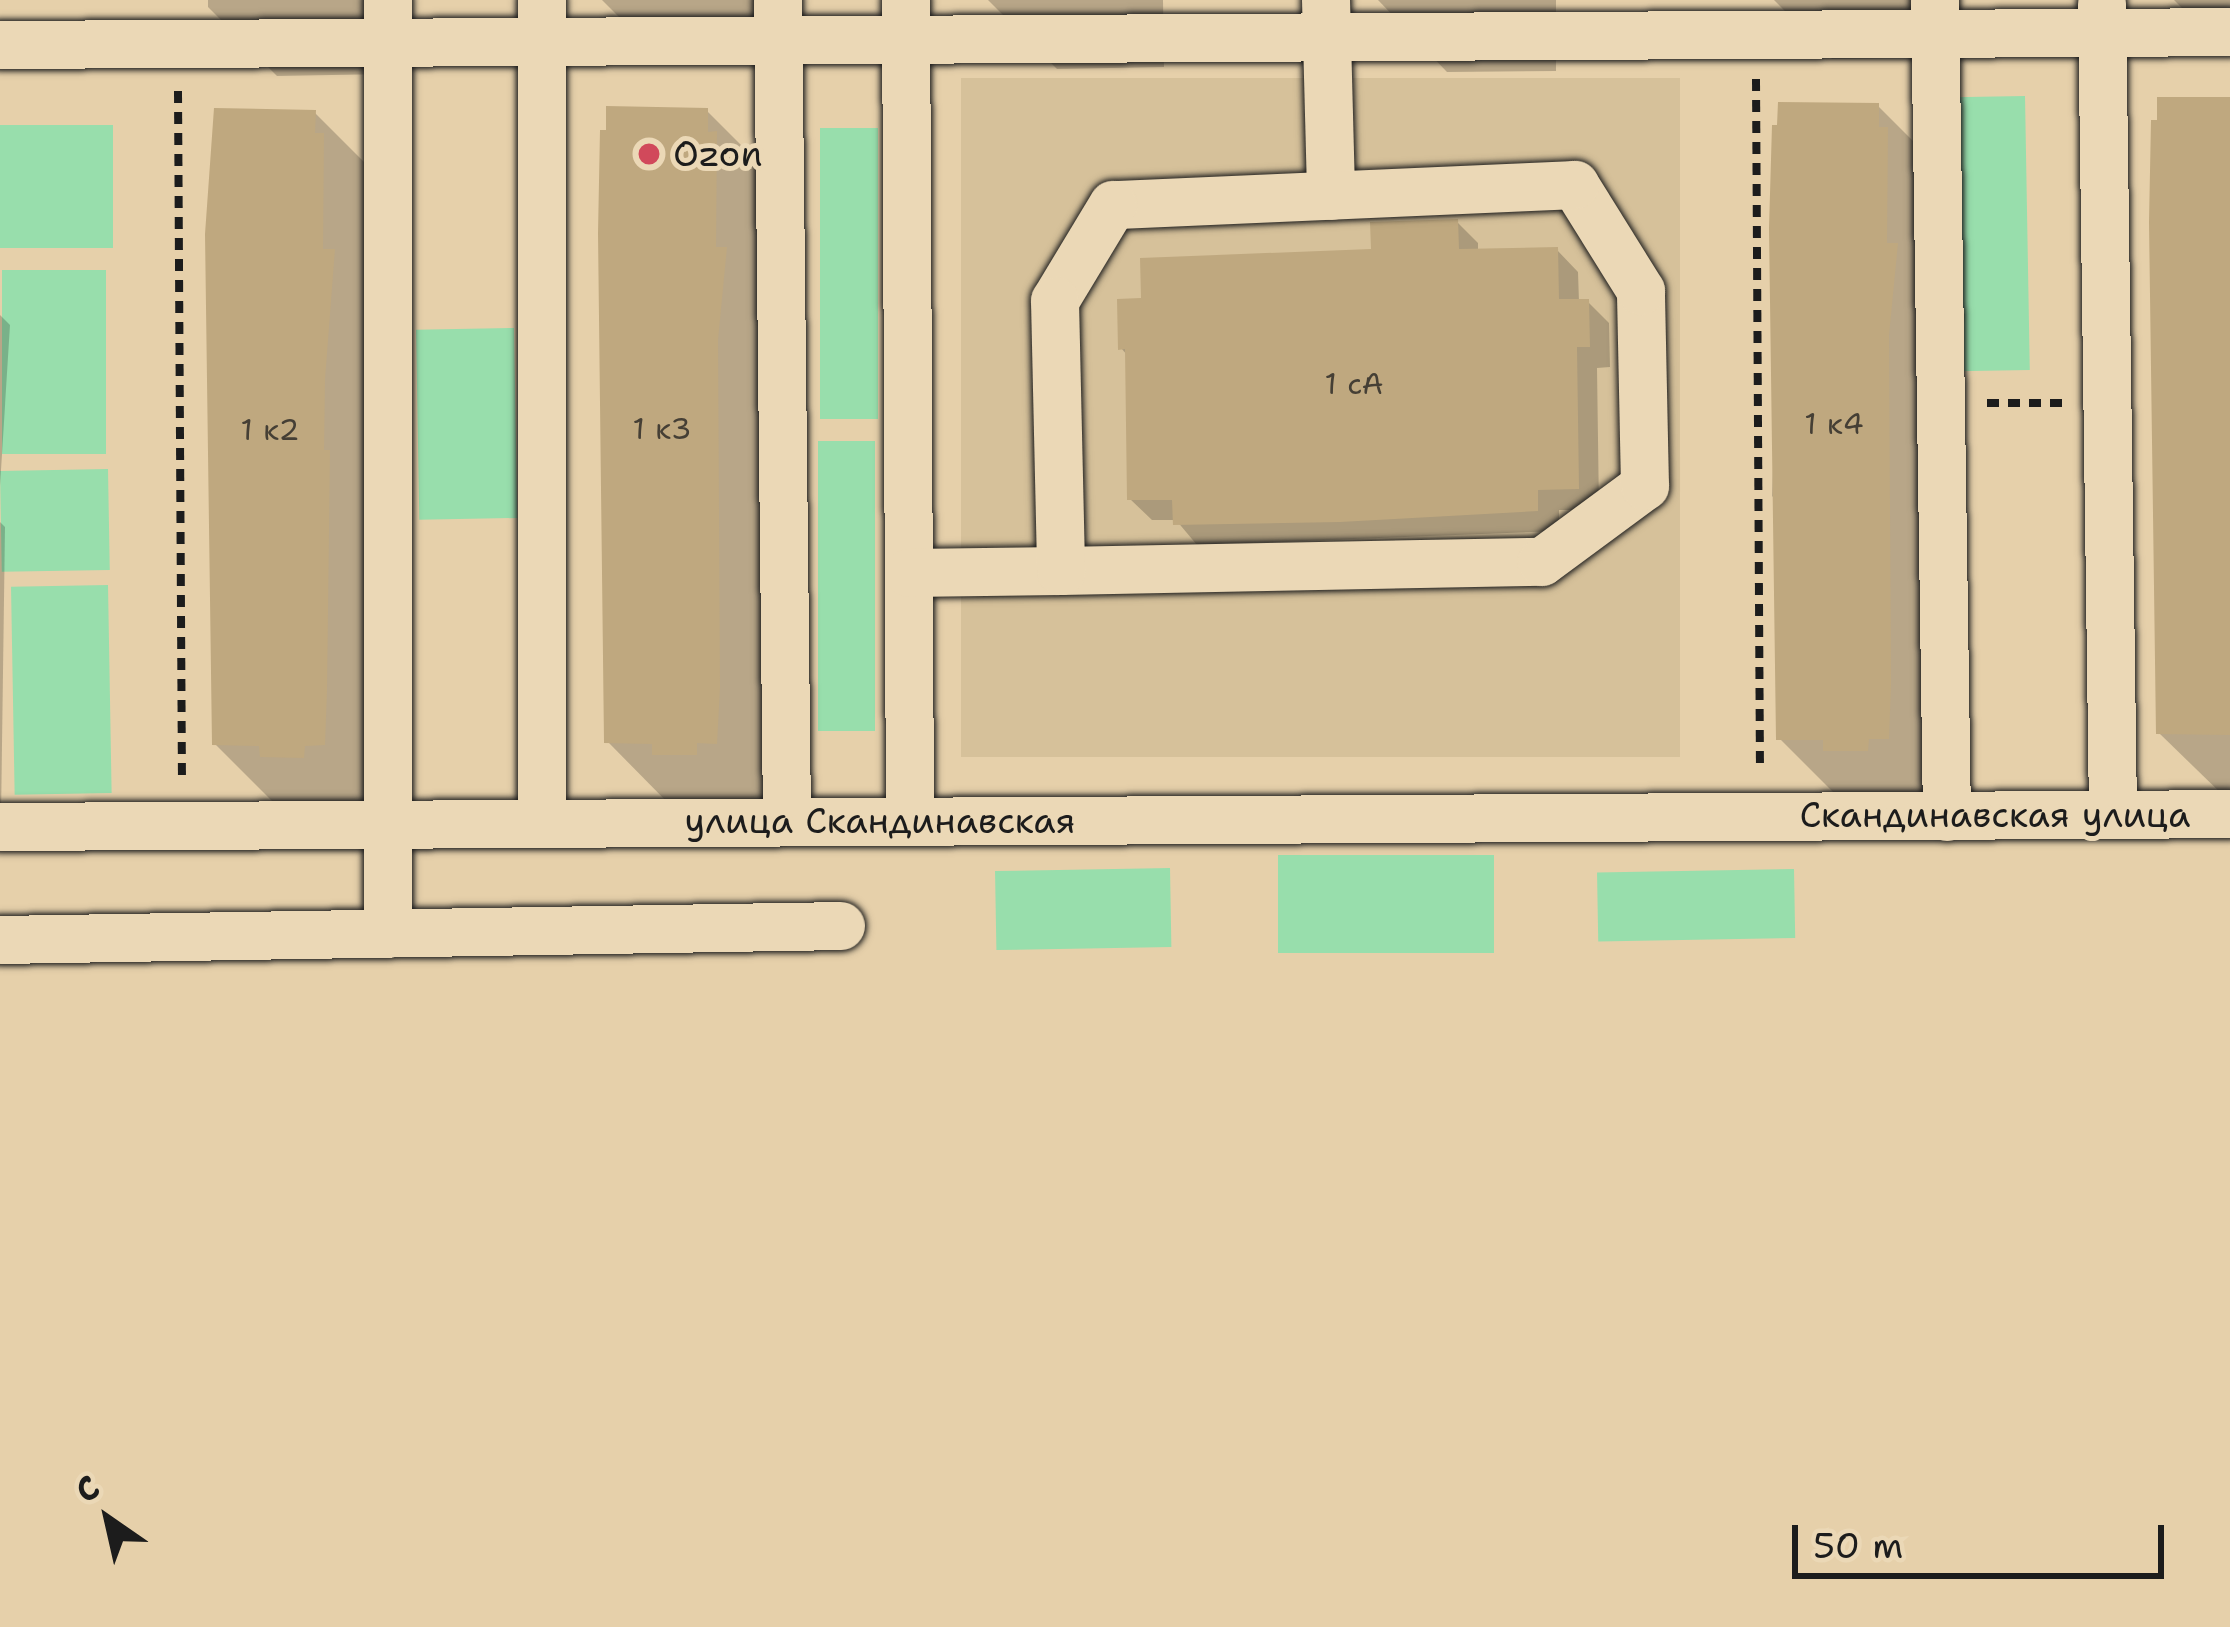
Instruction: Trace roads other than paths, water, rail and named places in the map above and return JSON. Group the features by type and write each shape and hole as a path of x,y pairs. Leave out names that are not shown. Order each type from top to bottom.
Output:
{"street":[{"path":"1935,17 1946,817"},
{"path":"0,45 177,44 388,21 1326,19 1756,35 1935,17 2102,17 2230,32"},
{"path":"2102,17 2113,815"},
{"path":"1326,19 1331,196"},
{"path":"778,20 787,821"},
{"path":"906,20 910,820"},
{"path":"388,21 388,934"},
{"path":"542,21 542,823"},
{"path":"908,573 1061,571 1542,562 1645,486 1641,291 1575,185 1113,205 1055,301 1061,571"},
{"name":"улица Скандинавская","path":"0,826 1761,814"},
{"name":"Скандинавская улица","path":"1761,814 2230,814"},
{"path":"0,940 841,926"}],"place":[{"name":"Ozon","path":"649,154"}]}
